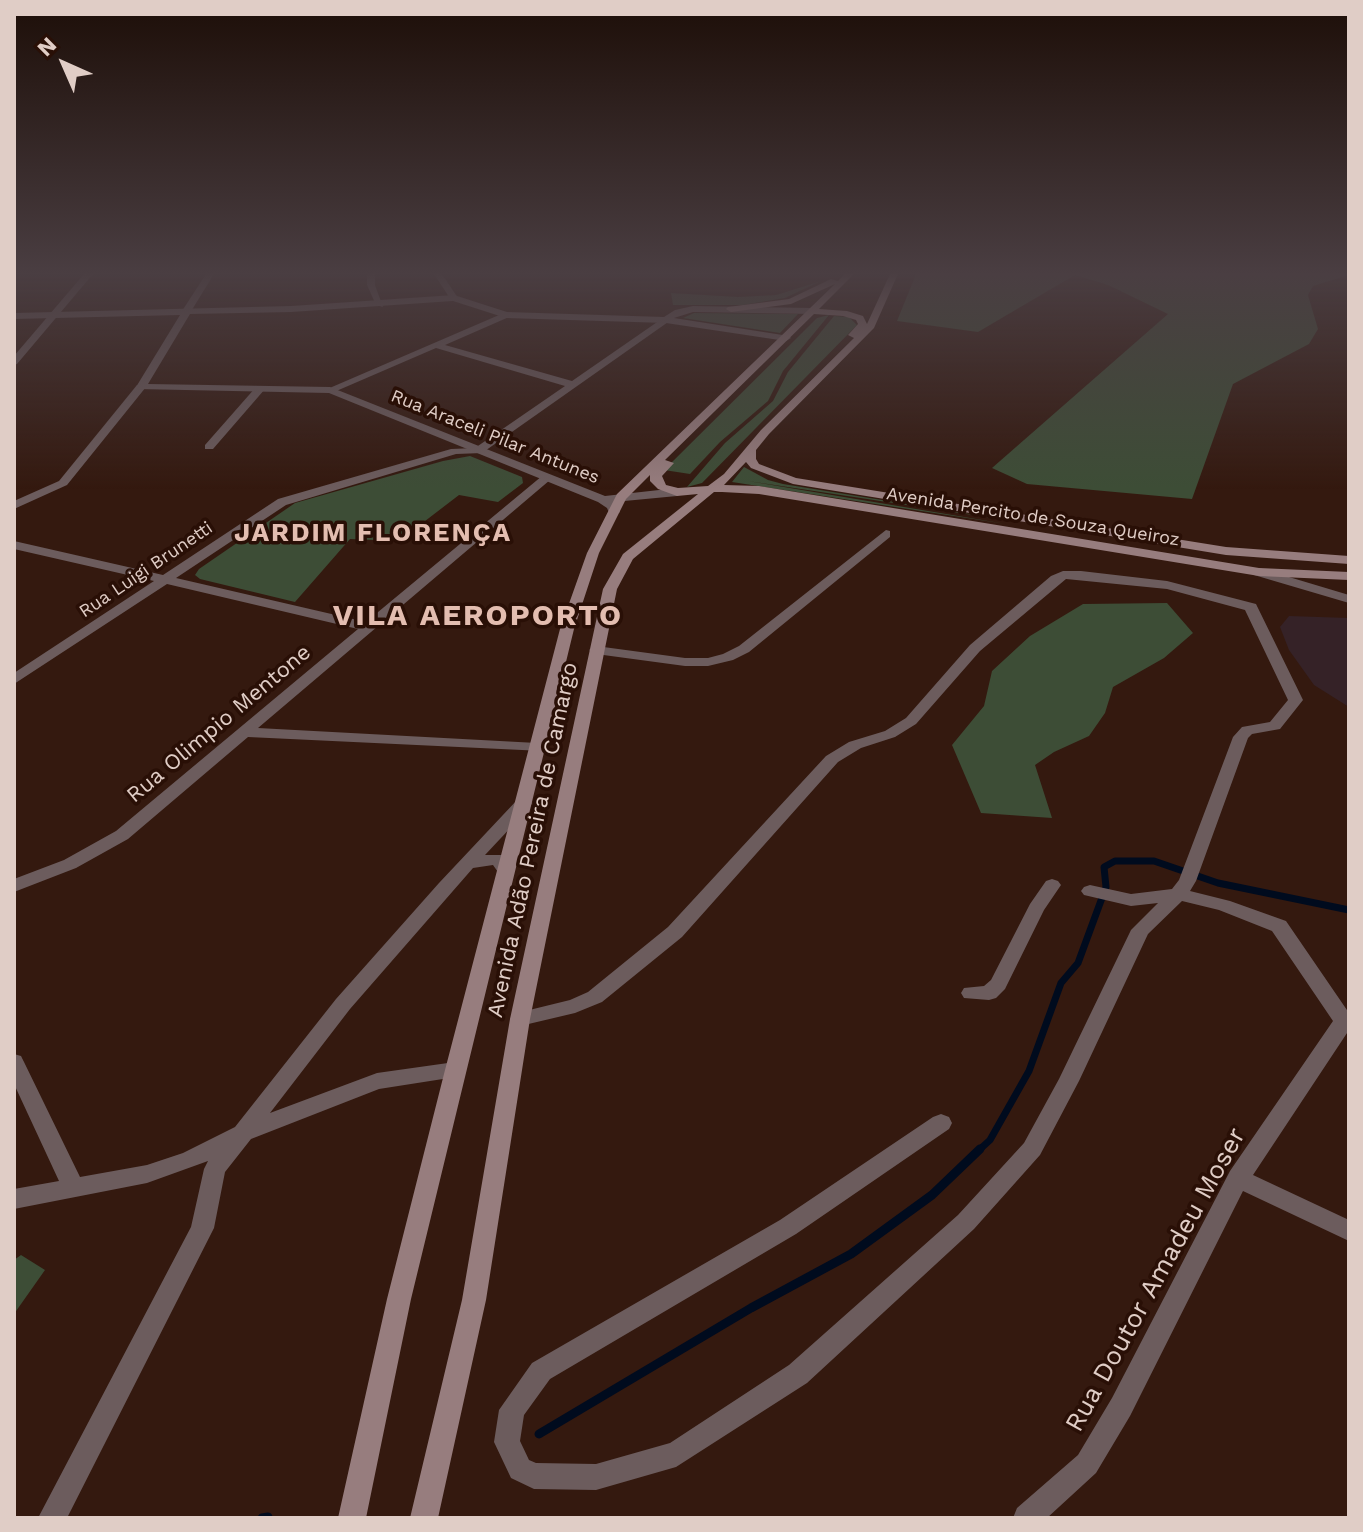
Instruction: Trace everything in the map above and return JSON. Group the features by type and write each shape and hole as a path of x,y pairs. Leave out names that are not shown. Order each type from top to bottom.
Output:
{"main road":[{"name":"Avenida Adão Pereira de Camargo","path":"352,1518 399,1299 455,1070 574,608 593,553 612,503 778,345"},
{"path":"818,379 827,363 843,345"},
{"name":"Avenida Adão Pereira de Camargo","path":"424,1518 474,1300 520,1019 610,589 622,566 686,497 712,488 728,476 750,448 852,345"},
{"path":"753,490 686,497 662,487 656,475 760,372 775,348"},
{"name":"Avenida Percito de Souza Queiroz","path":"750,448 750,459 755,466 793,481 1226,551 1349,560"},
{"name":"Avenida Percito de Souza Queiroz","path":"712,488 753,490 1259,572 1349,576"}],"street":[{"path":"14,362 28,345"},
{"path":"14,505 63,483 141,387 166,345"},
{"path":"141,387 330,390 435,345"},
{"path":"438,345 574,385"},
{"name":"Rua Luigi Brunetti","path":"14,680 292,497 455,451 478,451 630,345"},
{"path":"209,447 260,389"},
{"name":"Rua Araceli Pilar Antunes","path":"330,390 612,503 686,497"},
{"name":"Rua Olimpio Mentone","path":"14,886 70,864 122,835 546,478"},
{"path":"596,650 685,662 708,662 728,657 744,649 886,534"},
{"path":"14,545 368,627"},
{"path":"1259,572 1349,599"},
{"path":"520,1019 575,1006 606,988 675,932 832,759 855,745 890,734 911,721 975,648 1063,575 1100,576 1167,585 1251,607 1296,700 1275,726 1247,730 1241,737 1187,879 1140,930 1069,1081 1032,1149 966,1222 798,1374 676,1454 596,1477 534,1476 520,1469 507,1442 512,1410 541,1371 788,1227 941,1123"},
{"path":"245,732 537,748"},
{"path":"52,1518 202,1228 215,1169 343,1004 525,802"},
{"path":"467,863 497,859 506,871"},
{"path":"1090,891 1131,900 1187,879"},
{"path":"1187,879 1237,909 1279,926 1347,1022"},
{"path":"971,993 989,993 998,984 1036,908 1052,885"},
{"name":"Rua Doutor Amadeu Moser","path":"1027,1518 1087,1464 1121,1407 1238,1178 1347,1022"},
{"path":"14,1062 74,1189"},
{"path":"14,1199 147,1174 190,1160 245,1132 377,1081 455,1070"},
{"path":"1238,1178 1349,1231"}],"shaded area":[{"path":"1289,616 1349,618 1349,707 1314,685 1289,650 1280,627"}],"green space":[{"path":"789,345 804,345 783,371 768,401 720,442 690,474 664,470"},
{"path":"810,345 837,345 702,483 687,487 725,443 773,401 788,372"},
{"path":"1132,345 1306,345 1233,384 1192,499 1027,484 992,468"},
{"path":"470,456 522,477 523,483 498,502 459,495 399,541 350,539 295,602 200,579 195,575 199,569 295,503"},
{"path":"744,467 783,484 1006,520 748,481 1006,524 732,482"},
{"path":"1167,603 1193,633 1164,658 1113,687 1105,713 1089,736 1054,752 1035,765 1052,818 981,813 952,745 984,706 992,671 1030,636 1083,604"},
{"path":"21,1255 45,1270 14,1314 14,1260"}],"waterway":[{"path":"978,1151 990,1140 1029,1071 1061,983 1078,963 1106,887 1104,867 1115,861 1154,861 1218,883 1349,910"},
{"path":"539,1434 751,1308 851,1254 932,1195 980,1149"},
{"path":"262,1518 268,1517"}],"district":[{"name":"JARDIM FLORENÇA","path":"373,533"},
{"name":"VILA AEROPORTO","path":"478,616"}]}
